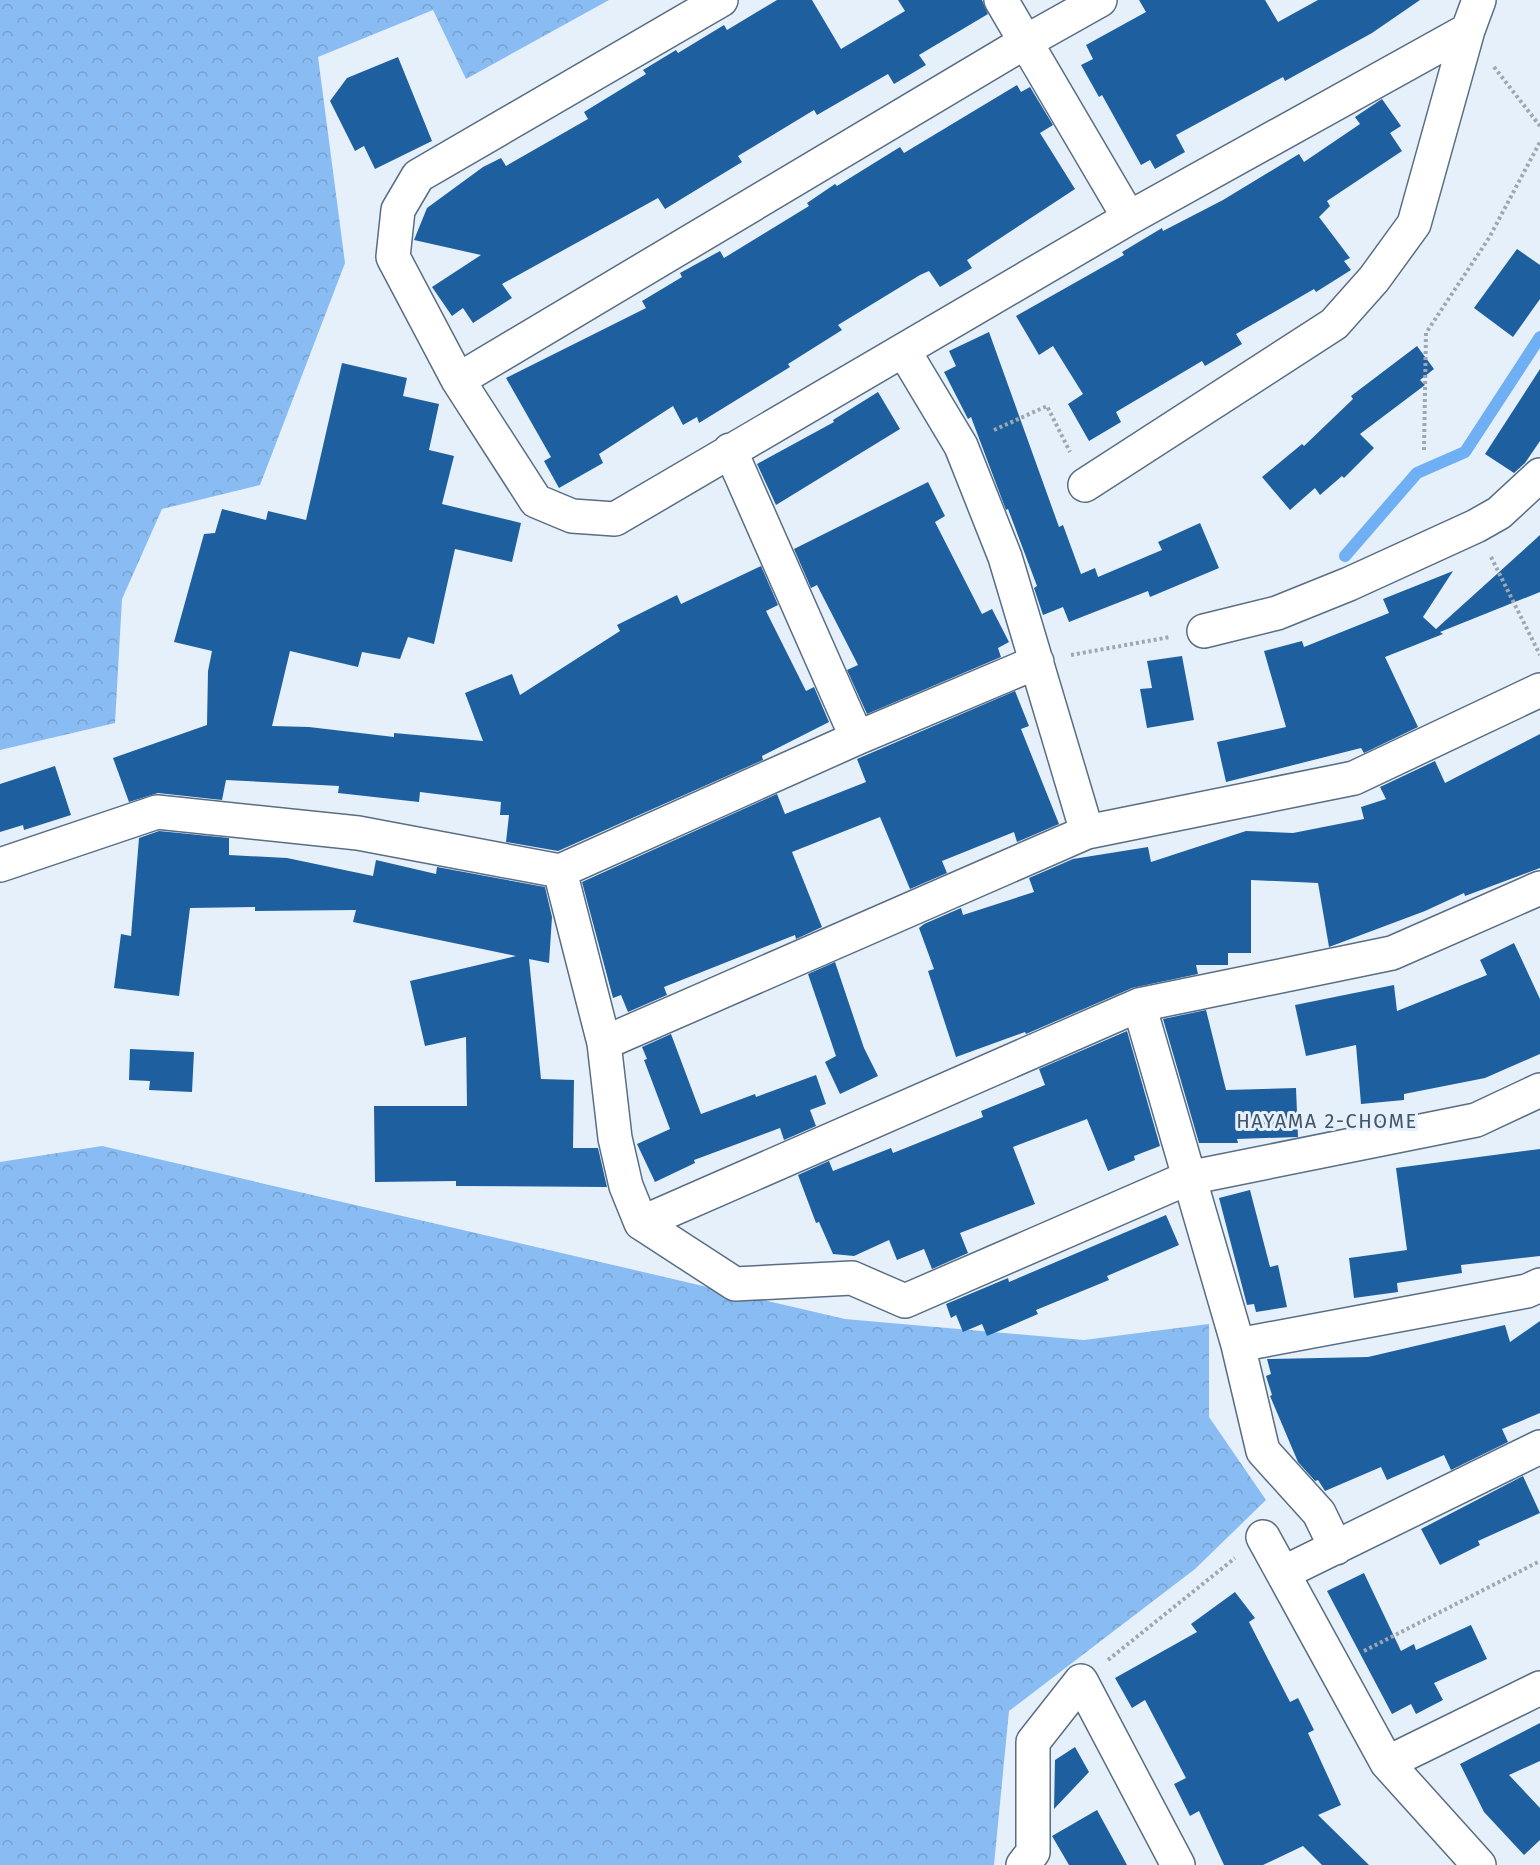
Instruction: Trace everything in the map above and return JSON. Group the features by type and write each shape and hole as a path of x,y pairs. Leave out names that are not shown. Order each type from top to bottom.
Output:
{"street":[{"path":"721,0 418,176 398,210 393,257 458,380 536,501 572,516 615,519 1473,15"},
{"path":"1001,0 1129,218"},
{"path":"458,380 1027,41 1100,0"},
{"path":"1086,485 1334,324 1374,279 1414,224 1473,15"},
{"path":"904,351 961,446 1005,557 1087,832"},
{"path":"730,450 857,738"},
{"path":"1203,631 1277,613 1349,584 1476,526 1499,513 1540,475"},
{"path":"0,865 157,812 358,833 560,870 857,738 1037,662"},
{"path":"604,1043 1087,832 1354,778 1540,690"},
{"path":"560,870 604,1043 615,1138 626,1186 641,1223 735,1284 852,1278 905,1301 1188,1178 1476,1120 1540,1089"},
{"path":"641,1223 1139,1005 1392,953 1540,888"},
{"path":"1139,1005 1238,1345 1263,1451 1319,1514 1336,1548"},
{"path":"1238,1345 1527,1291 1540,1285"},
{"path":"1283,1573 1540,1447"},
{"path":"1263,1537 1387,1763 1479,1865"},
{"path":"1023,1865 1033,1852 1033,1742 1081,1681 1178,1865"},
{"path":"1387,1763 1540,1688"}],"path":[{"path":"1489,60 1540,126"},
{"path":"1424,450 1426,333 1489,238 1540,142"},
{"path":"961,446 1047,406 1086,485"},
{"path":"1476,526 1540,656"},
{"path":"1037,662 1203,631"},
{"path":"1081,1681 1263,1537"},
{"path":"1334,1667 1540,1562"}],"green space":[{"path":"0,0 609,0 466,79 433,10 318,57 345,263 260,485 162,509 122,599 115,723 0,750"},
{"path":"102,1146 845,1319 1084,1340 1209,1324 1209,1417 1266,1500 1195,1569 1009,1711 994,1865 0,1865 0,1162"}],"building":[{"path":"777,0 812,0 841,49 905,11 898,0 982,0 988,14 919,55 926,65 894,84 888,74 817,115 814,110 738,156 742,162 665,209 658,198 502,284 512,298 473,323 463,308 452,316 432,287 481,255 414,240 427,208 483,167 501,158 506,166 588,119 584,112 646,74 643,70 676,50 678,53 724,25 727,30"},
{"path":"1139,0 1265,0 1278,22 1318,0 1420,0 1372,33 1285,81 1283,77 1176,135 1185,152 1155,169 1150,160 1141,165 1102,95 1099,97 1081,65 1093,59 1086,45 1146,12"},
{"path":"398,57 432,141 375,169 364,146 355,151 330,101 347,78"},
{"path":"1017,85 1021,92 1030,87 1053,125 1040,133 1075,189 967,260 972,268 940,287 929,271 920,275 838,325 842,330 788,364 790,367 699,423 697,417 683,425 673,406 599,454 603,463 559,488 544,461 551,457 506,378 646,308 642,301 682,277 680,273 720,251 724,258 809,206 807,203 835,184 837,186 900,147 904,153"},
{"path":"1382,99 1401,126 1390,133 1402,151 1327,201 1330,206 1319,217 1350,258 1344,261 1351,270 1316,292 1314,289 1236,334 1242,344 1205,366 1202,361 1116,412 1121,422 1089,441 1068,404 1083,394 1053,346 1039,355 1016,316 1124,255 1122,252 1162,228 1163,231 1223,200 1299,154 1304,162 1360,124 1355,117"},
{"path":"1517,249 1540,265 1540,299 1513,337 1474,308"},
{"path":"989,332 1059,527 1063,525 1081,574 1095,568 1098,577 1162,550 1158,542 1200,523 1219,568 1150,597 1148,591 1069,622 1063,607 1043,615 1034,588 1037,586 971,417 968,419 944,372 956,366 949,351"},
{"path":"1417,346 1434,369 1420,380 1425,385 1360,434 1374,448 1344,478 1342,476 1320,495 1315,488 1290,510 1262,477 1302,444 1304,446 1353,399 1351,396"},
{"path":"342,363 407,378 403,396 439,404 429,450 454,456 442,504 521,523 512,562 455,549 434,644 408,637 400,659 362,652 358,667 290,651 272,726 309,727 394,737 394,733 483,741 465,693 512,674 520,695 620,631 617,625 677,595 681,604 761,566 778,605 766,611 806,691 814,687 829,722 762,756 763,760 558,851 506,842 509,815 500,815 501,802 420,792 419,802 338,793 339,786 226,780 222,800 158,793 129,802 113,758 207,725 208,671 212,651 174,642 204,534 215,533 222,509 266,520 268,511 306,520"},
{"path":"1540,369 1540,441 1525,463 1514,473 1485,454"},
{"path":"878,392 900,429 776,505 757,464 834,422 833,420"},
{"path":"928,482 945,516 935,522 982,614 992,609 1009,642 998,648 1001,657 867,714 847,670 858,665 817,585 811,588 794,549"},
{"path":"1540,535 1540,592 1385,657 1418,727 1364,753 1361,748 1226,782 1217,742 1286,727 1264,651 1302,641 1304,647 1389,613 1383,599 1453,571 1423,617 1436,629"},
{"path":"1182,656 1194,720 1147,728 1140,689 1152,688 1147,661"},
{"path":"1015,691 1029,726 1021,729 1059,824 1017,842 1014,832 942,861 947,873 910,889 880,817 792,852 822,927 796,939 795,935 664,987 667,995 628,1012 621,995 613,998 582,882 777,794 785,814 866,782 857,759"},
{"path":"1540,734 1540,868 1465,896 1464,893 1425,911 1329,947 1318,883 1251,880 1251,953 1228,953 1228,965 1196,965 1198,974 1132,988 1026,1034 1025,1032 956,1057 928,971 934,969 919,928 924,924 961,908 963,915 1034,892 1029,878 1073,859 1148,847 1151,862 1246,831 1293,833 1364,819 1361,807 1386,799 1380,787 1435,761 1445,783"},
{"path":"55,766 71,815 24,830 23,825 0,832 0,784"},
{"path":"159,831 229,838 229,855 287,858 373,876 376,860 436,874 437,867 545,887 552,917 549,963 529,959 541,1079 574,1080 573,1148 598,1148 607,1187 456,1186 456,1181 375,1182 374,1106 467,1106 466,1037 425,1046 410,981 516,956 353,922 356,910 255,911 255,907 190,908 179,996 114,988 121,934 131,936 139,838"},
{"path":"1514,943 1540,999 1540,1054 1485,1078 1404,1094 1404,1100 1361,1104 1356,1045 1306,1056 1295,1005 1394,985 1397,1011 1487,975 1480,960"},
{"path":"835,962 864,1048 878,1076 840,1094 825,1062 836,1056 808,974"},
{"path":"1206,1010 1226,1090 1296,1088 1298,1137 1237,1139 1238,1143 1199,1143 1163,1019"},
{"path":"1127,1031 1160,1146 1134,1156 1135,1160 1108,1171 1087,1119 1013,1147 1035,1204 960,1233 968,1253 932,1269 924,1249 897,1260 889,1240 854,1256 833,1254 819,1222 816,1223 798,1175 829,1161 833,1171 891,1148 893,1153 983,1117 981,1111 1045,1085 1039,1069"},
{"path":"671,1034 701,1114 816,1075 826,1104 810,1110 816,1126 784,1140 780,1128 694,1160 695,1163 655,1182 637,1144 670,1129 644,1060 647,1059 642,1047"},
{"path":"130,1049 194,1052 192,1092 149,1090 150,1081 129,1080"},
{"path":"1540,1149 1540,1256 1461,1265 1462,1273 1397,1283 1398,1292 1354,1298 1349,1258 1407,1250 1396,1168"},
{"path":"1250,1190 1270,1267 1278,1265 1287,1307 1256,1312 1254,1304 1247,1305 1219,1198"},
{"path":"1166,1215 1179,1245 1107,1276 1109,1280 1036,1310 1038,1314 987,1336 982,1324 963,1332 956,1315 951,1318 946,1304 1008,1278 1009,1282"},
{"path":"1540,1321 1540,1413 1502,1429 1508,1442 1451,1470 1444,1455 1387,1480 1381,1467 1325,1491 1318,1480 1315,1481 1298,1462 1270,1396 1272,1395 1266,1376 1271,1374 1267,1359 1368,1357 1505,1325 1510,1342"},
{"path":"1523,1476 1540,1513 1478,1541 1480,1545 1440,1565 1421,1529"},
{"path":"1364,1573 1401,1651 1414,1644 1416,1650 1471,1625 1487,1659 1434,1683 1443,1700 1416,1714 1411,1704 1392,1714 1327,1591"},
{"path":"1235,1592 1255,1618 1249,1622 1290,1702 1298,1698 1314,1730 1308,1733 1341,1805 1318,1815 1369,1865 1322,1865 1303,1846 1263,1865 1224,1865 1199,1811 1190,1816 1174,1784 1186,1778 1145,1700 1132,1708 1115,1678 1197,1632 1191,1624"},
{"path":"1540,1723 1540,1761 1509,1775 1540,1808 1540,1840 1524,1855 1484,1812 1460,1764"},
{"path":"1075,1747 1089,1772 1054,1809 1055,1760"},
{"path":"1097,1810 1127,1865 1069,1865 1052,1836"}],"waterway":[{"path":"1345,556 1417,473 1465,452 1540,337"}],"district":[{"name":"HAYAMA 2-CHOME","path":"1327,1121"}]}
